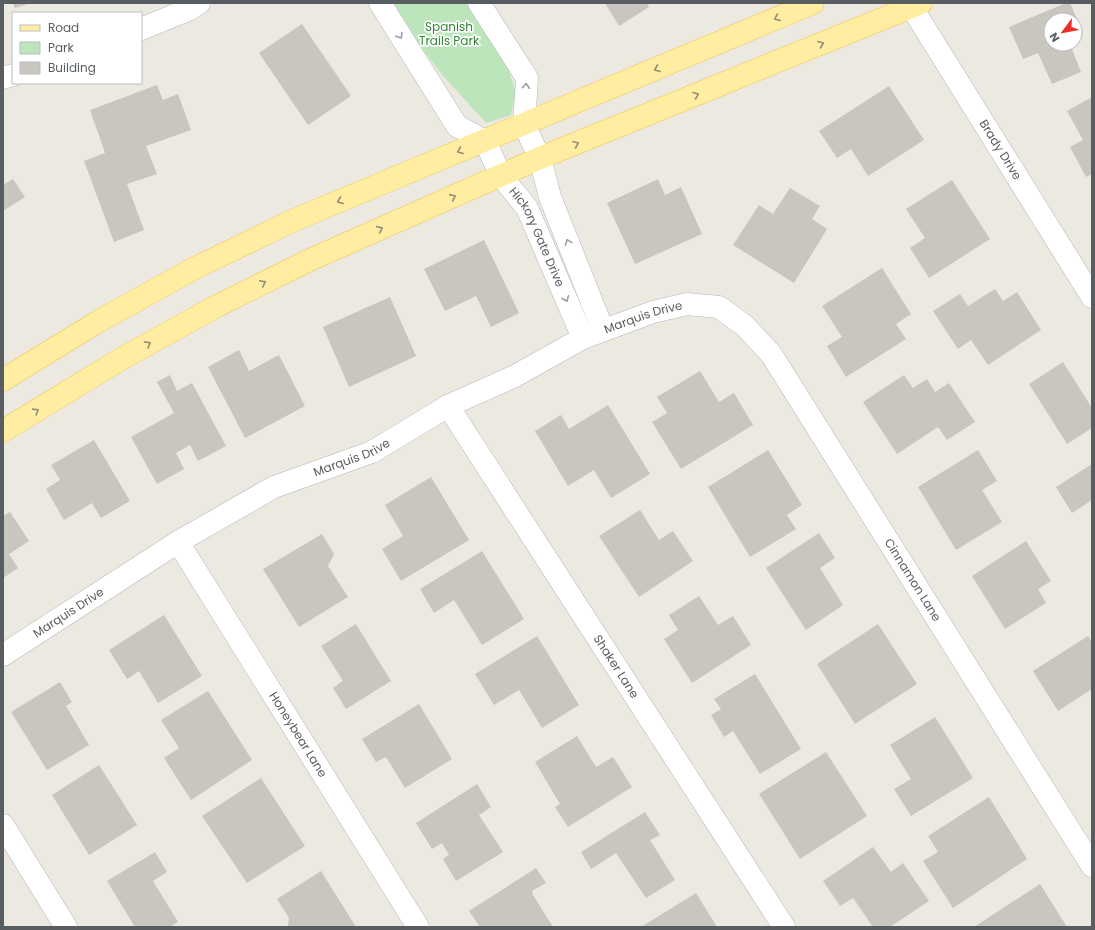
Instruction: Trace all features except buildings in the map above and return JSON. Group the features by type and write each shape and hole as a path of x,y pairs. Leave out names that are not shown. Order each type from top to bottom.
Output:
{"main road":[{"path":"3,380 99,321 196,268 292,221 813,3"},
{"path":"3,431 121,359 215,307 312,259 540,158 914,4"}],"street":[{"path":"142,29 199,3"},
{"path":"380,3 457,126 485,141"},
{"path":"479,3 527,78 524,125"},
{"name":"Brady Drive","path":"914,4 1092,298"},
{"name":"Hickory Gate Drive","path":"524,125 540,158 550,197 603,330"},
{"name":"Hickory Gate Drive","path":"485,141 501,176 527,208 583,338"},
{"name":"Marquis Drive","path":"3,655 178,542 274,487 372,452 448,406 515,376 583,338 653,312 687,304 719,307"},
{"name":"Cinnamon Lane","path":"719,307 745,326 771,354 1092,866"},
{"name":"Shaker Lane","path":"448,406 784,927"},
{"name":"Honeybear Lane","path":"178,542 418,927"},
{"path":"3,825 66,927"}],"green space":[{"name":"Spanish Trails Park","path":"394,3 466,3 509,71 516,93 511,115 486,123 443,76 423,50"}]}
